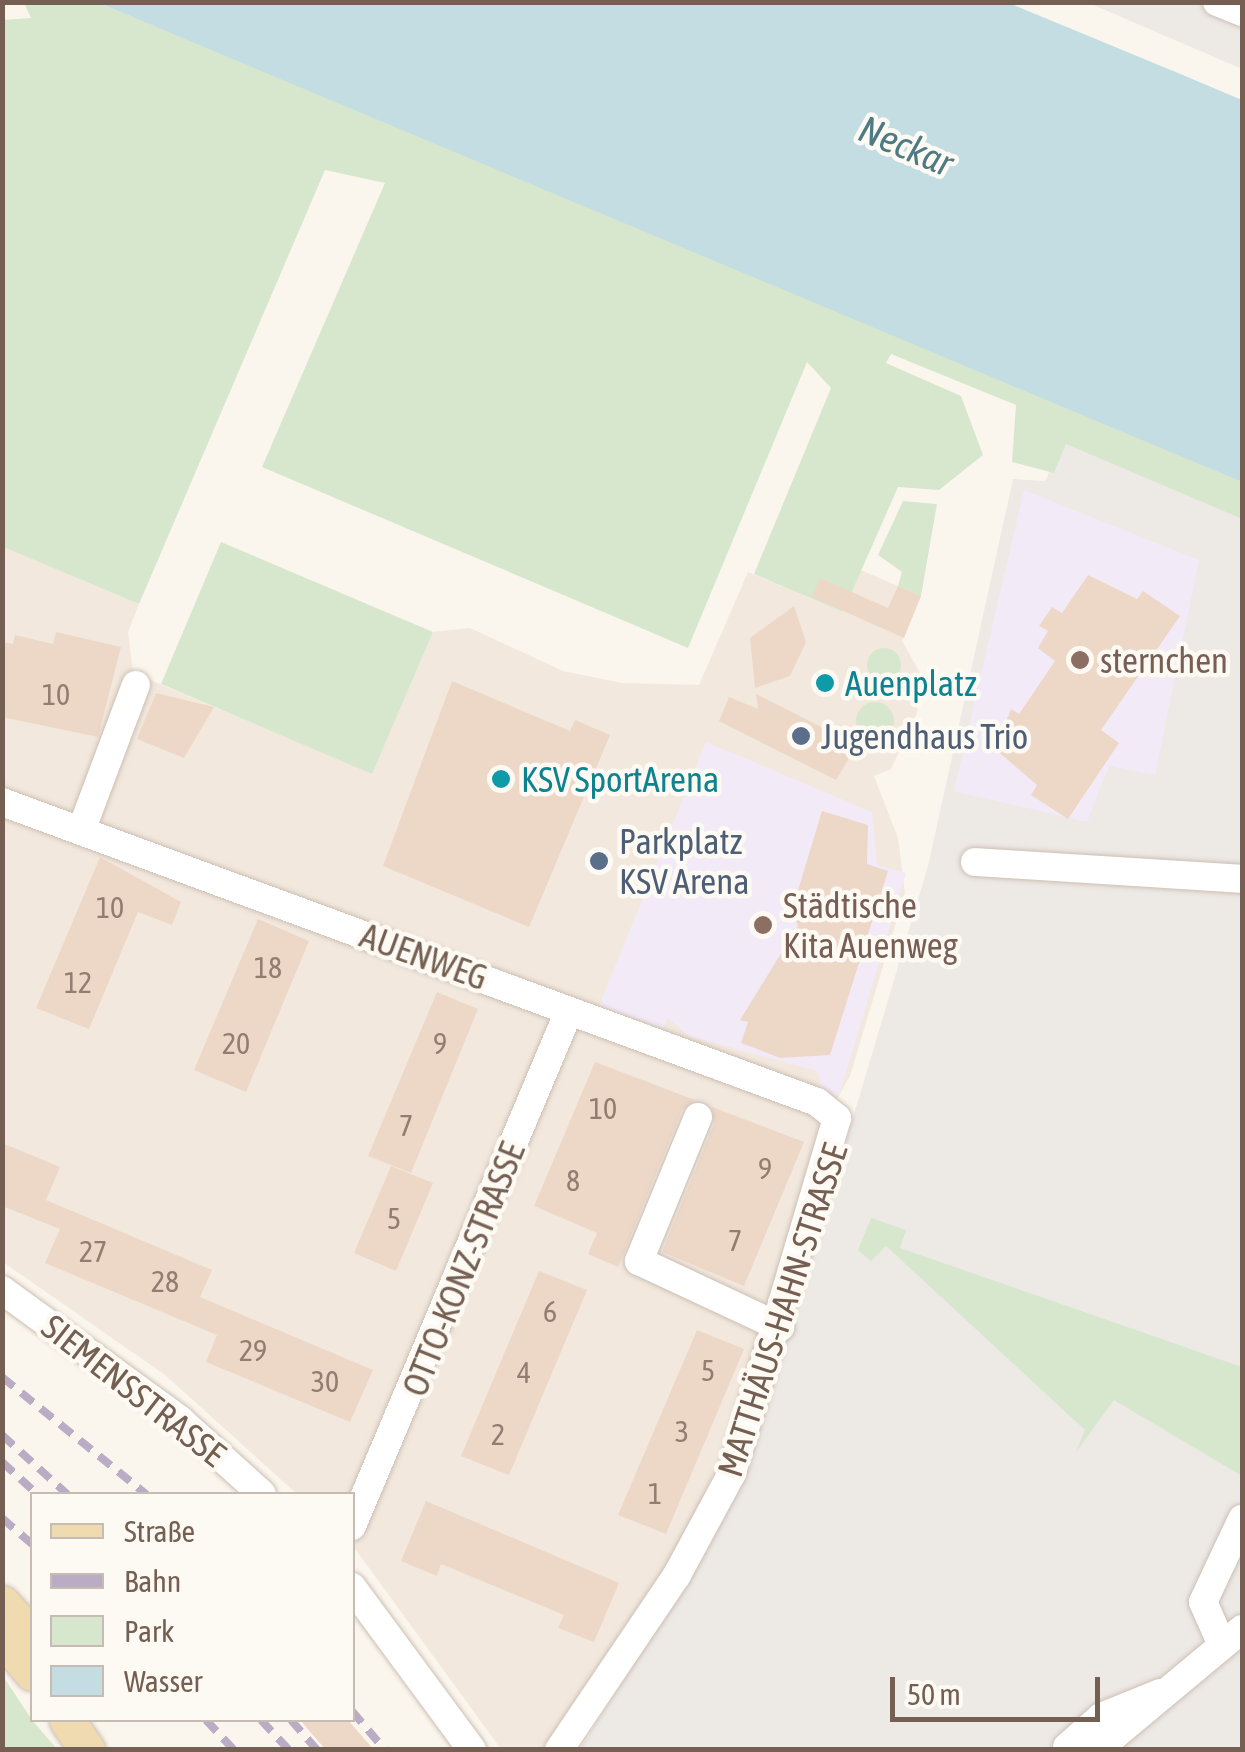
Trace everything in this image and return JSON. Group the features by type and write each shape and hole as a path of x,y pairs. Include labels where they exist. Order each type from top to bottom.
{"main road":[{"path":"2,1603 30,1634"},
{"path":"2,1637 30,1671"},
{"path":"68,1722 87,1750"},
{"path":"97,1722 114,1750"}],"street":[{"path":"1218,2 1242,12"},
{"path":"81,830 136,686"},
{"name":"AUENWEG","path":"2,802 817,1102 838,1121"},
{"path":"975,862 1242,879"},
{"name":"OTTO-KONZ-STRASSE","path":"355,1519 570,1011"},
{"path":"698,1117 639,1262 780,1327"},
{"name":"MATTHÄUS-HAHN-STRASSE","path":"559,1750 721,1498 780,1327 838,1121"},
{"name":"SIEMENSSTRASSE","path":"2,1290 180,1420 260,1492"},
{"path":"1097,1750 1160,1693 1232,1637 1202,1602 1242,1518"},
{"path":"355,1590 472,1750"},
{"path":"1067,1749 1101,1718 1160,1693"}],"shaded area":[{"path":"1242,3 1242,69 1091,4"},
{"path":"1065,443 1242,519 1242,1749 579,1750 704,1554 753,1453 928,866 1013,479 1045,481"},
{"name":"sternchen","path":"1024,490 1199,560 1155,775 1109,766 1087,822 954,791"},
{"path":"3,547 139,604 128,632 133,673 372,773 433,632 470,628 563,671 622,683 699,685 748,572 843,612 861,570 921,596 902,641 922,676 917,713 891,769 874,776 898,838 905,893 850,1076 820,1129 739,1417 683,1541 542,1749 501,1749 355,1549 355,1492 295,1492 165,1375 3,1262"},
{"name":"Städtische Kita Auenweg","path":"706,742 872,812 877,865 906,873 839,1096 822,1092 817,1071 689,1036 668,1018 663,1028 599,1006"}],"green space":[{"path":"24,3 99,3 851,314 1242,482 1242,519 1066,444 1054,473 1012,462 1016,405 891,354 886,363 961,396 983,455 939,490 898,487 843,612 754,574 831,388 807,362 688,648 262,467 385,183 325,170 139,604 3,547 2,20 31,18"},
{"path":"903,501 937,504 921,596 898,586 902,572 878,555"},
{"path":"221,542 433,632 372,774 161,684"},
{"path":"884,648 896,653 901,665 896,677 884,682 872,677 867,665 872,653"},
{"path":"875,702 888,708 894,721 888,734 875,740 862,734 856,721 862,708"},
{"path":"871,1218 906,1230 900,1248 1242,1367 1242,1476 1114,1400 1076,1452 1085,1430 886,1246 871,1261 858,1250"},
{"path":"3,1676 30,1722 57,1749 3,1749"}],"water":[{"name":"Neckar","path":"99,3 1009,3 1178,73 1242,100 1242,482"}],"building":[{"name":"sternchen","path":"1088,575 1137,599 1143,591 1180,616 1101,730 1119,743 1068,819 1031,795 1037,785 995,749 1011,709 1019,714 1055,661 1038,648 1048,631 1039,626 1052,607 1062,613"},
{"path":"820,578 888,608 898,586 921,596 904,638 812,597"},
{"path":"794,606 806,642 790,676 755,688 750,638"},
{"path":"56,632 121,647 98,737 2,717 2,642 13,644 15,635 53,644"},
{"name":"KSV SportArena","path":"452,681 570,731 575,720 610,735 529,927 383,866"},
{"path":"156,693 214,707 184,758 137,739"},
{"name":"Jugendhaus Trio","path":"756,694 857,745 836,780 719,721 729,697 758,709"},
{"name":"Städtische Kita Auenweg","path":"822,811 868,825 867,864 888,871 830,1055 780,1058 741,1043 748,1022 740,1020 798,926 792,910"},
{"path":"100,857 181,902 172,925 138,912 89,1029 36,1008"},
{"path":"258,919 309,941 246,1092 194,1070"},
{"path":"437,992 478,1009 411,1173 368,1156"},
{"path":"595,1062 695,1100 682,1110 618,1267 588,1254 597,1233 534,1206"},
{"path":"712,1107 804,1142 744,1286 662,1252 714,1124"},
{"path":"2,1143 60,1167 46,1200 212,1270 200,1297 373,1370 350,1422 206,1362 217,1335 45,1263 60,1229 2,1206"},
{"path":"391,1166 433,1183 396,1271 354,1253"},
{"path":"539,1271 587,1290 509,1475 461,1456"},
{"path":"697,1330 744,1349 666,1534 618,1515"},
{"path":"426,1501 619,1583 594,1642 558,1628 564,1615 441,1564 437,1576 401,1561"},
{"path":"302,1722 350,1722 374,1750 326,1750"}],"railway":[{"path":"2,1377 144,1492"},
{"path":"2,1435 65,1492"},
{"path":"2,1462 35,1492"},
{"path":"2,1518 30,1542"},
{"path":"355,1715 385,1750"},
{"path":"208,1722 234,1750"},
{"path":"263,1722 289,1750"},
{"path":"293,1722 317,1750"}],"place":[{"name":"sternchen","path":"1080,660"},
{"name":"Auenplatz","path":"825,683"},
{"name":"Jugendhaus Trio","path":"801,736"},
{"name":"KSV SportArena","path":"501,779"},
{"name":"Parkplatz KSV Arena","path":"599,861"},
{"name":"Städtische Kita Auenweg","path":"763,925"}]}
